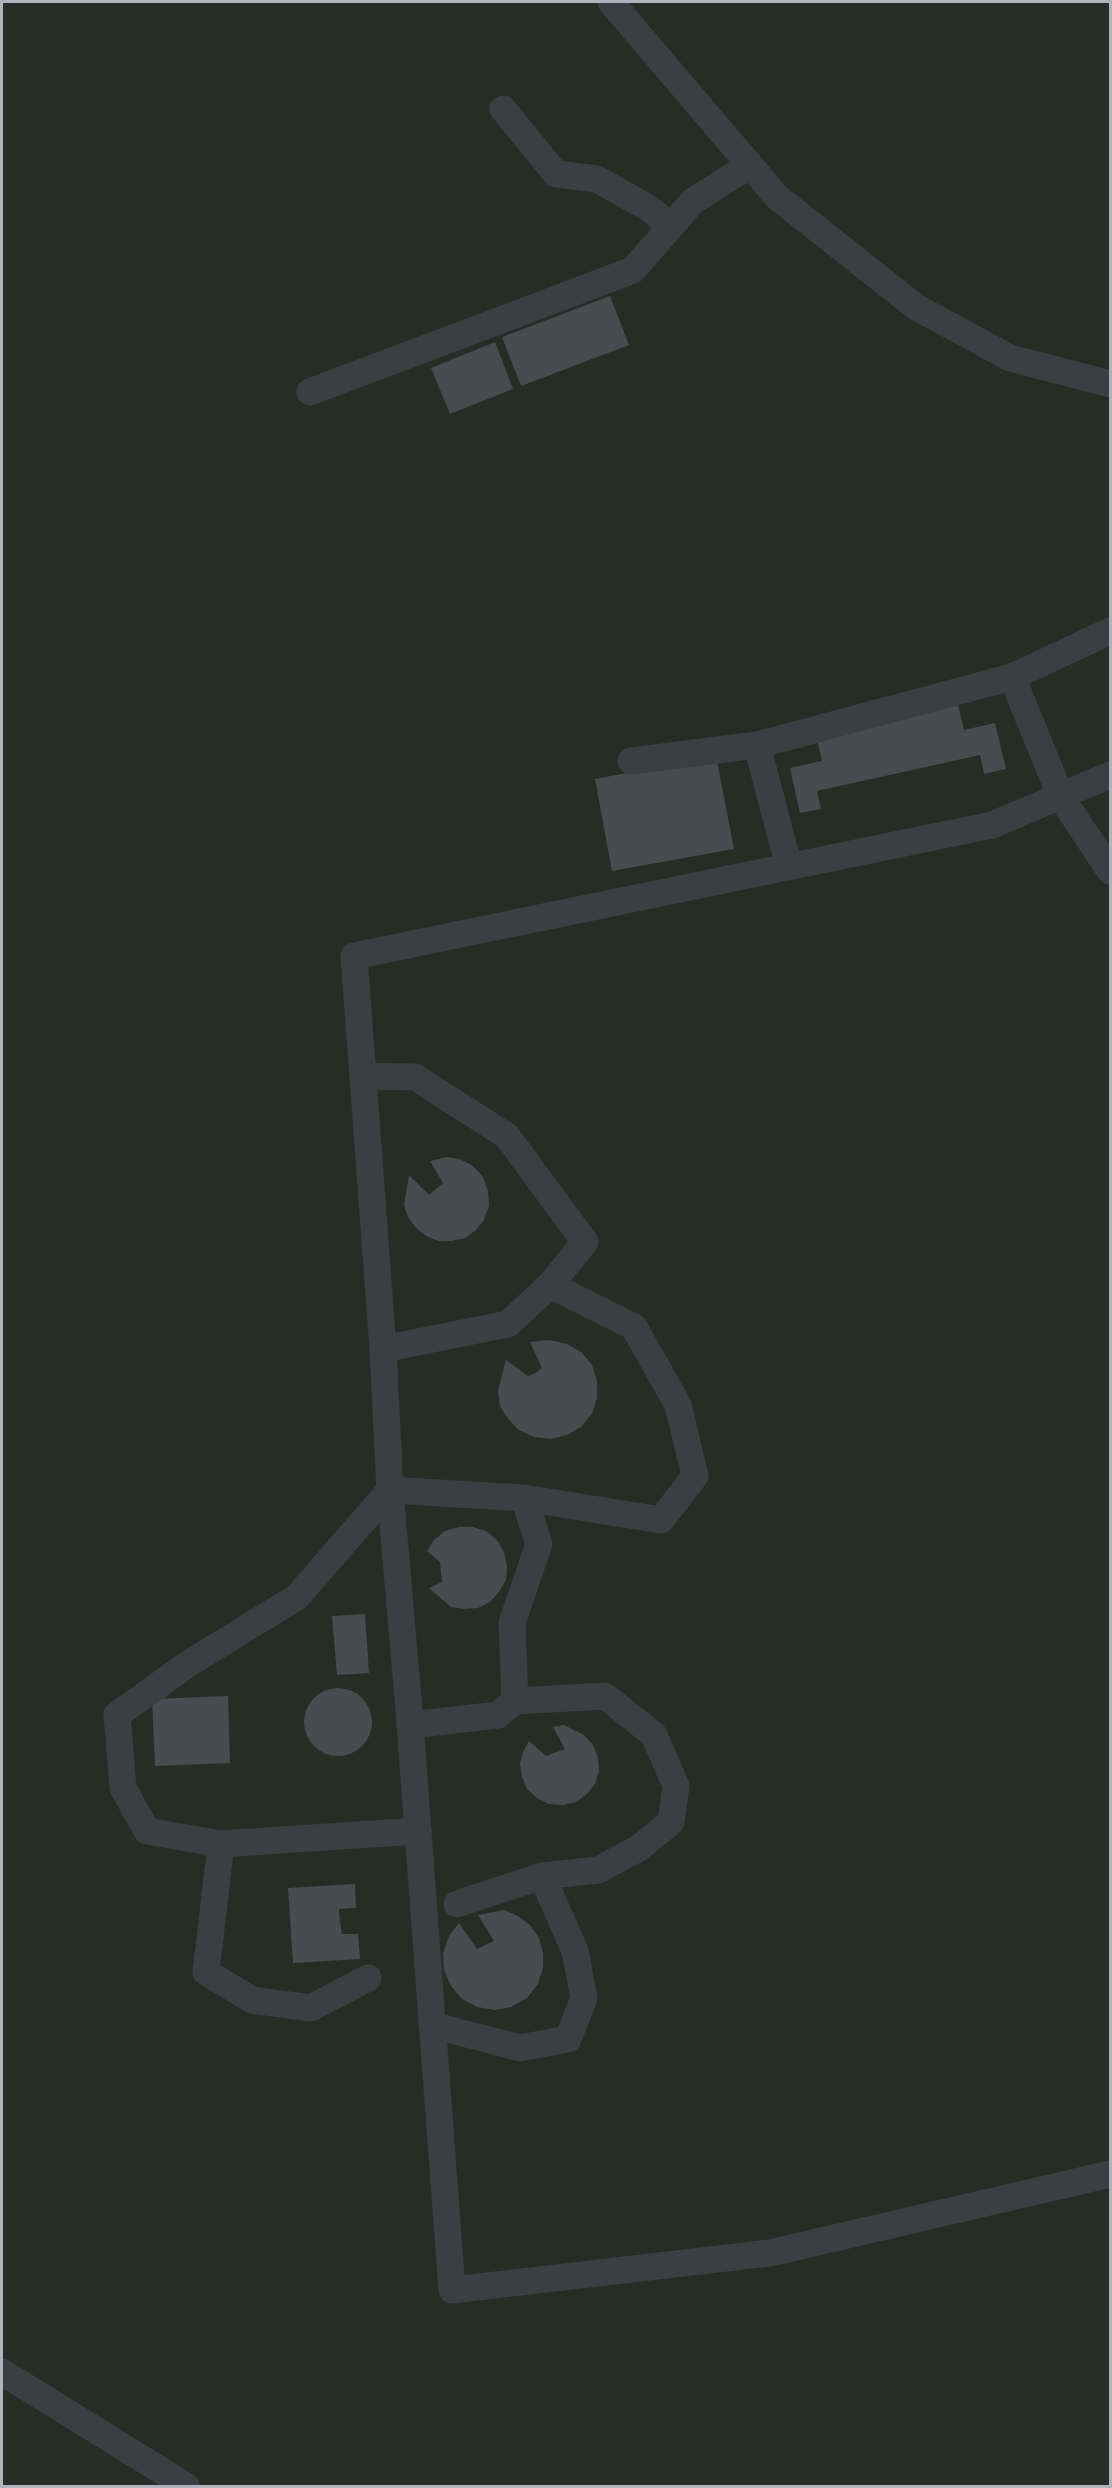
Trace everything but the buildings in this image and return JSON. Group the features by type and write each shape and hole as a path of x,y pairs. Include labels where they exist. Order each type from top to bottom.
{"street":[{"path":"612,2 777,197 916,307 1011,358 1110,384"},
{"path":"503,109 556,174 597,179 650,209 671,226"},
{"path":"310,392 633,270 693,201 750,165"},
{"path":"631,761 757,745 1012,676 1110,631"},
{"path":"1012,676 1061,797 1110,872"},
{"path":"757,745 789,867"},
{"path":"1110,775 992,825 354,956 383,1349 390,1490 452,2290 770,2253 1110,2174"},
{"path":"363,1076 415,1077 507,1136 585,1242 550,1285 508,1324 383,1349"},
{"path":"390,1490 524,1498 661,1520 695,1476 678,1405 634,1327 550,1285"},
{"path":"390,1490 297,1597 188,1664 117,1715 123,1788 147,1830 220,1844 418,1831"},
{"path":"516,1701 512,1623 539,1544 524,1498"},
{"path":"410,1725 498,1715 516,1701 605,1696 654,1735 676,1786 671,1822 639,1848 598,1870 542,1876 457,1904"},
{"path":"220,1844 206,1972 252,2000 311,2008 368,1978"},
{"path":"432,2025 520,2048 568,2039 584,1998 575,1951 542,1876"},
{"path":"2,2372 186,2487"}],"shaded area":[{"path":"2,2 1110,2 1110,2486 2,2486"}]}
